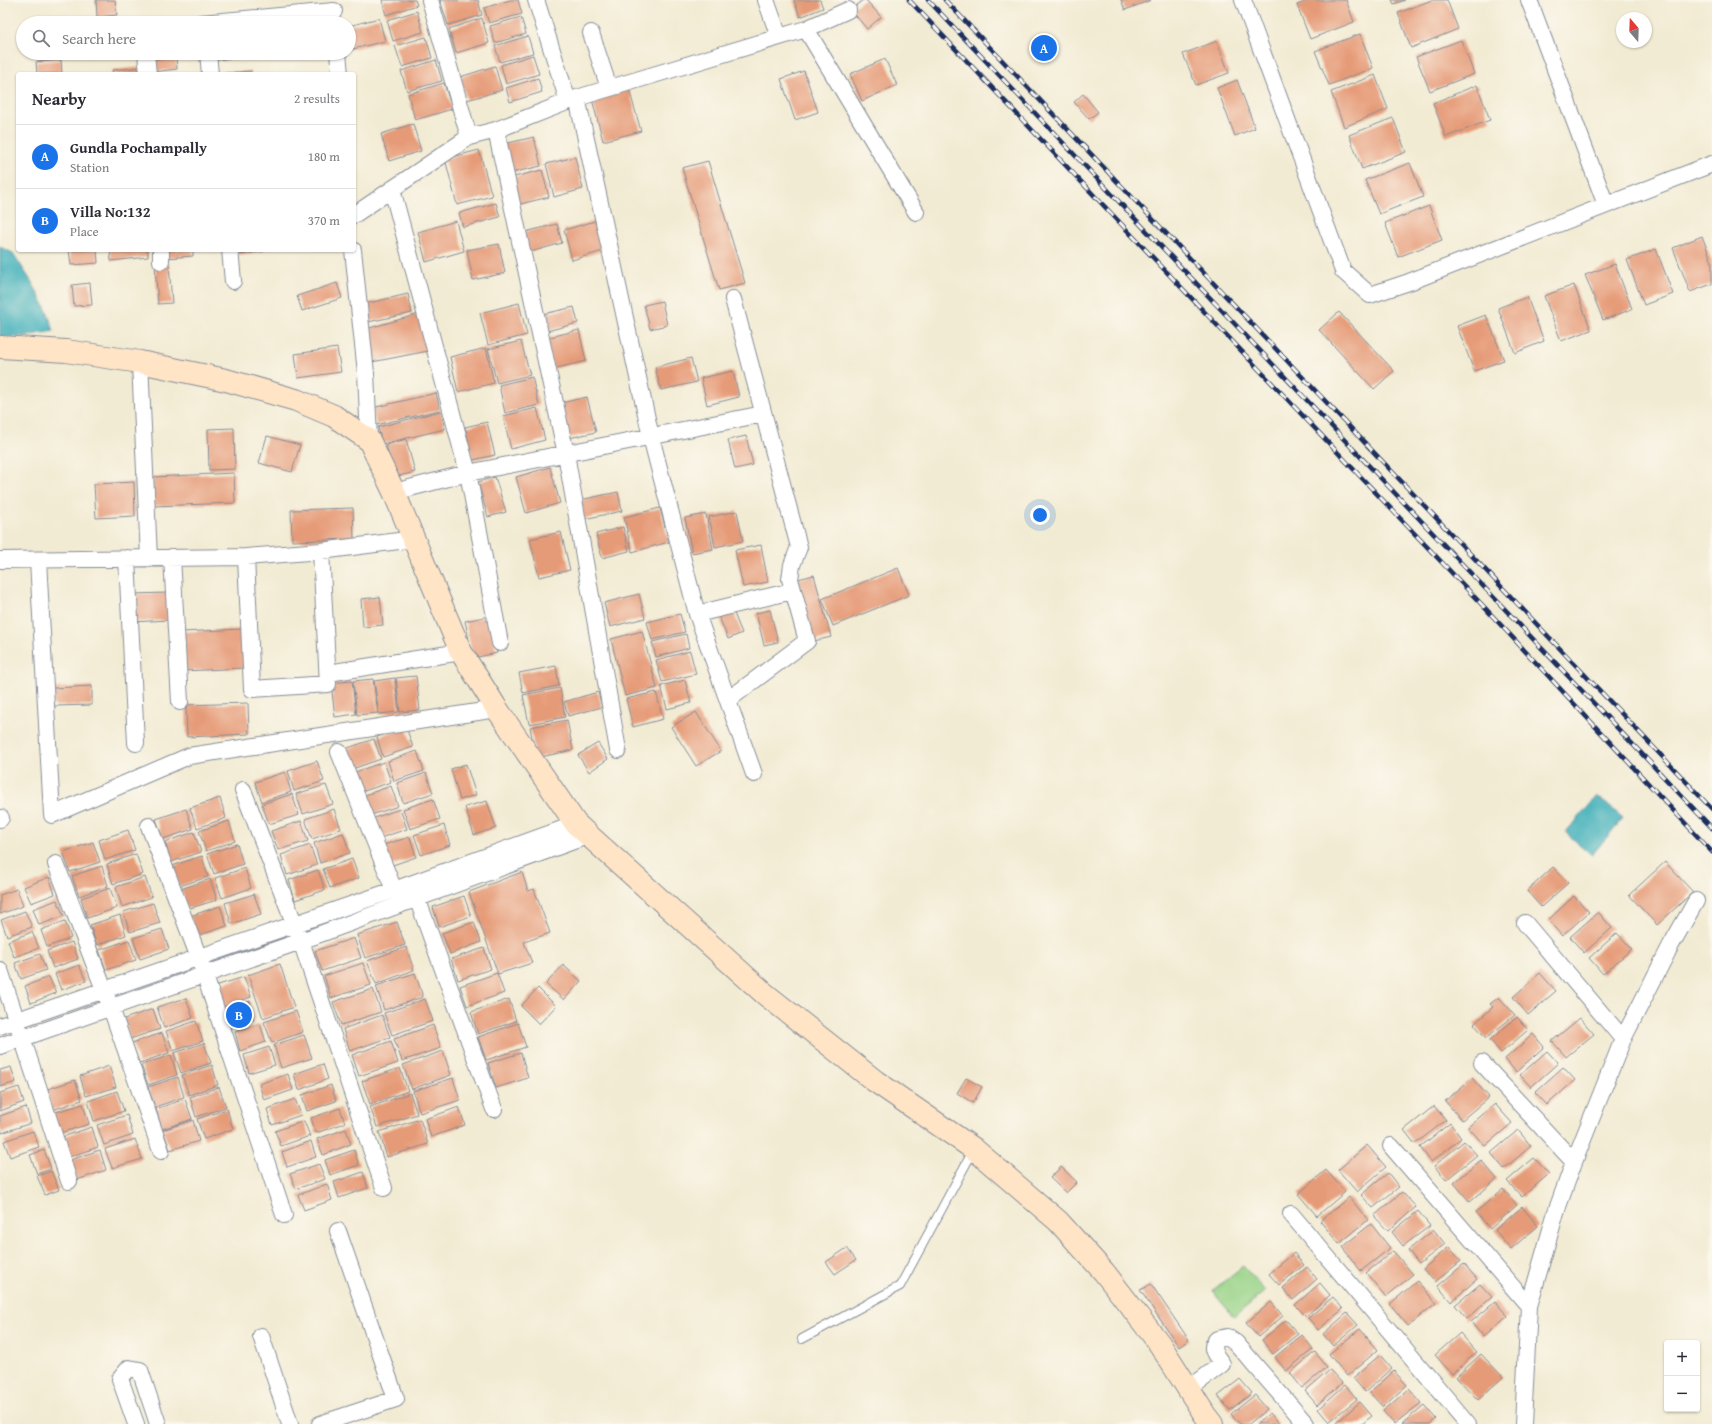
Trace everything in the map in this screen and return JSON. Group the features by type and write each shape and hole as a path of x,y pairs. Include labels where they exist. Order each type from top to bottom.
{"main road":[{"path":"0,347 66,351 140,362 226,380 296,400 334,416 368,440 394,492 462,652 497,708 581,830 616,859 765,994 875,1081 974,1149 1058,1221 1104,1272 1159,1343 1212,1424"}],"street":[{"path":"430,0 469,137"},
{"path":"536,0 572,100 651,437 697,614 754,774"},
{"path":"766,0 779,37"},
{"path":"1243,0 1343,271 1370,296 1712,164"},
{"path":"1529,0 1606,205"},
{"path":"356,214 469,137 496,130 572,100 609,88 806,29 848,10"},
{"path":"280,16 334,11"},
{"path":"806,29 916,212"},
{"path":"591,33 609,88"},
{"path":"147,60 148,72"},
{"path":"209,60 210,72"},
{"path":"339,60 340,72"},
{"path":"496,130 566,454 618,750"},
{"path":"392,189 468,473 500,643"},
{"path":"230,252 233,281"},
{"path":"353,252 366,374 368,440"},
{"path":"728,700 807,641 792,591 790,579 792,565 798,547 732,299"},
{"path":"140,362 149,558"},
{"path":"394,492 468,473 763,414"},
{"path":"0,560 246,557 321,551 414,539"},
{"path":"246,557 252,689 328,684 321,551"},
{"path":"172,557 180,702"},
{"path":"127,558 136,743"},
{"path":"38,560 52,815 188,756 497,708"},
{"path":"697,614 792,591"},
{"path":"328,673 462,652"},
{"path":"338,752 394,890"},
{"path":"243,790 301,941 384,1188"},
{"path":"149,826 199,958 284,1215"},
{"path":"0,1026 104,992 394,890 581,830"},
{"path":"0,1046 204,976 417,898 581,830"},
{"path":"56,864 111,1008 161,1151"},
{"path":"417,898 494,1109"},
{"path":"1523,1424 1528,1306 1556,1212 1574,1162 1623,1039 1671,945 1696,901"},
{"path":"1525,922 1623,1039"},
{"path":"0,970 69,1181"},
{"path":"1482,1062 1574,1162"},
{"path":"1391,1146 1528,1306"},
{"path":"1291,1214 1468,1424"},
{"path":"320,1424 396,1399 338,1231"},
{"path":"261,1336 290,1424"},
{"path":"1189,1389 1222,1364 1212,1350 1212,1345 1217,1339 1227,1337 1236,1343 1306,1424"},
{"path":"136,1424 120,1378 129,1368 140,1370 158,1424"}],"lane":[{"path":"802,1340 900,1286 974,1149"}],"green space":[{"path":"1243,1266 1265,1291 1234,1317 1212,1291"}],"water":[{"path":"0,247 13,253 33,284 46,309 54,331 19,337 0,337"},
{"path":"1597,796 1623,818 1592,855 1566,833"}],"building":[{"path":"96,0 115,0 117,15 97,16"},
{"path":"382,0 415,0 417,5 386,15"},
{"path":"440,0 478,0 482,15 448,25"},
{"path":"510,0 518,0 522,14 489,23 484,8"},
{"path":"794,0 820,0 823,8 800,17"},
{"path":"863,0 866,0 881,17 867,29 851,10"},
{"path":"1121,0 1151,0 1125,10"},
{"path":"1310,0 1346,0 1354,22 1310,39 1297,5"},
{"path":"1392,0 1405,0 1394,4"},
{"path":"1432,0 1447,0 1458,29 1411,48 1398,13"},
{"path":"417,11 423,32 393,41 387,20"},
{"path":"521,17 526,34 495,43 490,26"},
{"path":"379,18 385,41 356,48 356,24"},
{"path":"482,18 489,43 456,53 449,29"},
{"path":"1360,34 1373,68 1329,85 1315,51"},
{"path":"528,36 533,53 500,62 495,46"},
{"path":"426,37 432,58 402,67 395,46"},
{"path":"1461,40 1474,74 1430,91 1416,57"},
{"path":"1217,41 1229,73 1196,85 1183,54"},
{"path":"533,55 539,74 506,84 501,65"},
{"path":"885,59 897,85 862,101 850,74"},
{"path":"61,60 62,72 37,72 36,62"},
{"path":"152,60 176,60 177,69 153,72"},
{"path":"436,60 442,81 407,91 401,71"},
{"path":"495,66 502,90 467,100 460,77"},
{"path":"143,67 144,72 112,72 112,70"},
{"path":"804,71 818,112 795,120 781,79"},
{"path":"1375,75 1388,109 1344,127 1331,92"},
{"path":"538,78 542,92 510,102 506,88"},
{"path":"1237,80 1255,128 1235,136 1217,88"},
{"path":"444,83 452,109 415,120 408,94"},
{"path":"1477,85 1490,120 1446,137 1433,103"},
{"path":"629,89 641,131 603,141 592,99"},
{"path":"1083,94 1098,112 1089,119 1074,102"},
{"path":"1393,118 1406,152 1362,169 1349,135"},
{"path":"413,124 421,151 389,161 381,134"},
{"path":"534,137 541,166 507,174 500,145"},
{"path":"479,150 492,196 457,205 445,159"},
{"path":"575,157 583,189 554,197 546,164"},
{"path":"708,161 745,283 719,290 682,168"},
{"path":"1410,163 1423,197 1379,214 1365,180"},
{"path":"542,170 549,197 516,205 510,178"},
{"path":"496,203 500,217 463,227 459,213"},
{"path":"1429,206 1442,240 1398,257 1385,223"},
{"path":"456,221 464,251 426,262 418,232"},
{"path":"595,221 603,251 572,260 564,230"},
{"path":"557,224 562,243 527,253 521,233"},
{"path":"1702,236 1712,262 1712,284 1690,292 1673,248"},
{"path":"499,244 505,273 473,280 467,250"},
{"path":"1656,249 1673,294 1644,305 1627,260"},
{"path":"69,252 97,252 98,263 71,265"},
{"path":"110,252 148,252 148,257 111,261"},
{"path":"165,252 193,252 193,256 166,258"},
{"path":"238,252 258,252 239,255"},
{"path":"169,264 172,303 158,304 155,265"},
{"path":"1615,264 1632,309 1603,320 1585,275"},
{"path":"90,283 92,305 74,306 72,285"},
{"path":"337,283 342,298 302,311 297,296"},
{"path":"1574,285 1591,330 1561,341 1544,296"},
{"path":"408,294 412,313 363,323 360,305"},
{"path":"1527,297 1544,341 1515,353 1498,308"},
{"path":"662,301 667,325 650,329 644,305"},
{"path":"519,303 527,335 488,345 480,313"},
{"path":"574,307 578,323 543,332 539,315"},
{"path":"1339,312 1394,371 1374,389 1319,330"},
{"path":"419,314 428,351 372,362 366,329"},
{"path":"1486,315 1504,360 1474,371 1457,326"},
{"path":"579,330 586,361 553,369 546,338"},
{"path":"521,341 530,375 497,383 488,349"},
{"path":"337,348 341,372 298,378 295,354"},
{"path":"486,348 494,383 458,392 450,357"},
{"path":"691,358 697,382 661,390 655,367"},
{"path":"733,371 739,397 707,405 701,378"},
{"path":"532,377 539,405 505,413 499,385"},
{"path":"436,393 440,410 376,425 372,408"},
{"path":"587,397 596,432 569,438 561,403"},
{"path":"537,408 545,440 511,449 503,416"},
{"path":"441,411 445,429 382,444 378,427"},
{"path":"487,422 495,455 473,460 465,427"},
{"path":"234,428 235,469 209,470 208,429"},
{"path":"267,436 300,445 292,472 259,463"},
{"path":"746,436 753,465 735,469 728,440"},
{"path":"406,439 415,472 395,477 386,445"},
{"path":"550,467 560,503 526,513 516,477"},
{"path":"234,473 235,503 153,506 152,477"},
{"path":"495,477 506,512 488,517 478,482"},
{"path":"134,482 135,516 96,518 94,484"},
{"path":"618,492 622,511 584,519 580,500"},
{"path":"353,508 354,539 292,541 291,510"},
{"path":"660,508 669,542 632,552 624,517"},
{"path":"737,511 743,541 715,547 709,517"},
{"path":"706,514 713,549 692,553 685,518"},
{"path":"623,527 629,551 602,558 596,534"},
{"path":"561,532 570,570 539,577 530,539"},
{"path":"761,545 768,582 743,587 735,550"},
{"path":"898,568 909,595 833,626 822,599"},
{"path":"814,575 831,637 814,641 798,579"},
{"path":"169,593 170,620 131,622 130,594"},
{"path":"639,594 645,618 610,627 604,603"},
{"path":"380,597 383,625 363,627 361,599"},
{"path":"770,610 778,642 764,645 756,613"},
{"path":"733,611 742,633 728,639 719,617"},
{"path":"680,614 685,632 652,640 647,622"},
{"path":"489,616 497,653 473,658 465,621"},
{"path":"242,629 244,668 183,671 182,632"},
{"path":"642,631 657,688 625,696 611,639"},
{"path":"686,634 689,648 656,657 652,642"},
{"path":"690,651 696,674 662,682 656,660"},
{"path":"556,666 559,686 523,693 519,673"},
{"path":"416,676 420,710 400,712 396,678"},
{"path":"395,678 399,712 379,714 374,681"},
{"path":"373,679 378,713 357,715 353,681"},
{"path":"685,680 691,703 667,709 661,686"},
{"path":"352,681 356,714 335,717 331,683"},
{"path":"92,686 92,705 54,706 53,688"},
{"path":"560,688 565,717 529,724 523,695"},
{"path":"598,692 602,707 568,716 564,702"},
{"path":"656,692 663,719 633,727 626,699"},
{"path":"248,703 249,734 187,737 186,705"},
{"path":"696,712 721,751 696,766 671,727"},
{"path":"567,720 573,750 536,758 530,727"},
{"path":"406,727 413,747 383,757 377,737"},
{"path":"374,739 381,759 352,769 345,749"},
{"path":"598,743 608,759 589,772 578,755"},
{"path":"417,751 424,771 394,781 388,761"},
{"path":"317,761 324,781 294,791 288,771"},
{"path":"384,762 391,782 361,792 355,772"},
{"path":"466,764 476,795 460,800 451,769"},
{"path":"285,772 291,792 262,802 255,782"},
{"path":"426,773 433,793 403,803 397,783"},
{"path":"326,785 333,804 303,814 296,794"},
{"path":"391,786 398,806 368,816 362,796"},
{"path":"292,794 299,815 269,824 262,804"},
{"path":"220,798 226,818 197,828 190,808"},
{"path":"433,799 440,819 410,829 403,809"},
{"path":"487,801 496,828 474,835 465,807"},
{"path":"186,809 193,829 163,839 156,819"},
{"path":"334,809 341,829 312,839 305,819"},
{"path":"400,809 407,829 377,839 371,819"},
{"path":"229,821 235,841 206,851 199,831"},
{"path":"301,821 308,841 278,850 271,831"},
{"path":"444,825 450,845 421,855 414,835"},
{"path":"128,830 135,850 105,860 99,840"},
{"path":"194,832 201,852 171,862 165,842"},
{"path":"343,833 350,853 320,863 314,843"},
{"path":"410,837 416,857 387,867 380,846"},
{"path":"93,842 100,862 70,872 63,852"},
{"path":"237,844 243,864 214,874 207,854"},
{"path":"310,845 317,865 287,875 281,855"},
{"path":"136,854 143,874 113,884 107,864"},
{"path":"202,856 208,877 179,886 172,866"},
{"path":"352,859 359,878 330,888 323,869"},
{"path":"1665,862 1693,892 1657,925 1629,895"},
{"path":"102,866 108,886 79,896 72,876"},
{"path":"1553,867 1568,883 1541,907 1527,891"},
{"path":"245,868 251,888 222,898 215,878"},
{"path":"318,870 325,890 295,900 289,880"},
{"path":"522,872 528,891 534,889 550,933 524,942 532,963 498,974 469,892"},
{"path":"49,877 55,894 31,903 24,887"},
{"path":"145,877 152,897 122,907 116,887"},
{"path":"210,879 217,900 187,909 181,889"},
{"path":"110,888 117,908 87,918 81,898"},
{"path":"17,889 23,906 0,914 0,895"},
{"path":"254,894 261,914 231,924 225,903"},
{"path":"464,896 471,916 439,927 433,907"},
{"path":"1574,896 1589,912 1562,936 1548,920"},
{"path":"57,900 64,916 39,925 33,909"},
{"path":"153,903 160,923 130,932 123,912"},
{"path":"220,906 227,926 197,936 190,916"},
{"path":"25,911 32,927 7,936 1,920"},
{"path":"1598,912 1612,928 1584,953 1570,937"},
{"path":"120,915 126,935 97,945 90,925"},
{"path":"65,921 71,938 47,947 41,930"},
{"path":"397,922 405,945 365,958 357,935"},
{"path":"474,922 481,942 450,954 442,933"},
{"path":"162,929 169,949 140,959 133,938"},
{"path":"32,932 39,948 14,957 8,941"},
{"path":"1617,933 1632,949 1603,974 1589,958"},
{"path":"354,938 361,958 322,971 315,951"},
{"path":"129,940 136,960 106,970 99,950"},
{"path":"72,942 78,959 53,968 47,951"},
{"path":"406,947 414,970 376,984 367,961"},
{"path":"484,948 491,969 458,980 451,959"},
{"path":"40,954 46,970 21,979 15,963"},
{"path":"363,963 371,985 331,998 324,976"},
{"path":"280,964 294,1007 263,1018 248,975"},
{"path":"79,965 86,981 61,990 55,974"},
{"path":"563,965 581,981 564,1000 546,984"},
{"path":"415,973 423,997 384,1010 376,986"},
{"path":"497,973 504,993 467,1006 460,986"},
{"path":"1540,973 1556,991 1528,1015 1513,997"},
{"path":"49,977 56,993 31,1003 25,986"},
{"path":"244,977 251,997 222,1007 215,986"},
{"path":"538,988 556,1006 539,1024 521,1006"},
{"path":"373,989 381,1012 341,1025 333,1002"},
{"path":"1499,997 1515,1015 1486,1038 1474,1024 1493,1007 1490,1004"},
{"path":"186,998 193,1018 164,1028 157,1007"},
{"path":"425,999 433,1021 392,1035 384,1013"},
{"path":"509,999 516,1021 478,1034 471,1012"},
{"path":"250,1001 254,1020 230,1028 224,1010"},
{"path":"153,1009 160,1029 130,1039 124,1019"},
{"path":"296,1011 303,1032 272,1043 264,1022"},
{"path":"382,1015 390,1037 350,1051 343,1029"},
{"path":"1517,1017 1528,1030 1501,1053 1490,1040"},
{"path":"1580,1018 1594,1034 1566,1057 1552,1041"},
{"path":"196,1021 203,1041 173,1051 166,1031"},
{"path":"518,1023 526,1047 486,1060 478,1037"},
{"path":"260,1024 266,1042 240,1051 235,1032"},
{"path":"433,1025 441,1048 402,1061 394,1039"},
{"path":"162,1033 169,1053 139,1063 132,1043"},
{"path":"1533,1034 1544,1047 1516,1072 1505,1059"},
{"path":"304,1035 312,1058 281,1068 274,1045"},
{"path":"391,1041 398,1063 359,1076 352,1055"},
{"path":"204,1043 211,1063 181,1073 174,1053"},
{"path":"269,1047 275,1065 249,1073 244,1055"},
{"path":"443,1051 451,1075 412,1089 403,1065"},
{"path":"1547,1051 1558,1063 1531,1087 1520,1075"},
{"path":"521,1053 528,1078 496,1088 488,1063"},
{"path":"171,1055 177,1075 148,1085 141,1065"},
{"path":"323,1064 328,1079 299,1090 294,1074"},
{"path":"212,1065 218,1085 189,1095 182,1075"},
{"path":"109,1066 116,1087 86,1096 80,1076"},
{"path":"11,1067 16,1082 0,1087 0,1070"},
{"path":"1563,1067 1575,1080 1547,1105 1535,1092"},
{"path":"400,1068 408,1091 370,1104 362,1081"},
{"path":"288,1074 293,1090 264,1100 259,1084"},
{"path":"178,1077 184,1097 155,1107 148,1087"},
{"path":"453,1078 460,1100 420,1113 413,1091"},
{"path":"966,1078 982,1087 973,1103 957,1093"},
{"path":"1472,1078 1489,1097 1462,1120 1445,1101"},
{"path":"75,1080 82,1100 52,1110 45,1090"},
{"path":"331,1085 336,1101 307,1111 302,1095"},
{"path":"19,1087 24,1102 0,1111 0,1093"},
{"path":"219,1087 226,1107 196,1117 190,1097"},
{"path":"117,1091 124,1111 94,1121 88,1101"},
{"path":"410,1093 417,1114 377,1127 370,1107"},
{"path":"185,1099 192,1119 162,1129 156,1109"},
{"path":"295,1099 301,1115 272,1125 267,1109"},
{"path":"83,1104 89,1124 60,1133 53,1113"},
{"path":"1495,1104 1512,1123 1485,1146 1468,1127"},
{"path":"1434,1106 1446,1120 1415,1144 1404,1130"},
{"path":"26,1107 31,1123 2,1133 0,1116"},
{"path":"459,1107 465,1125 431,1137 425,1119"},
{"path":"340,1108 345,1123 316,1133 311,1118"},
{"path":"227,1109 233,1129 204,1139 197,1119"},
{"path":"127,1115 133,1135 104,1145 97,1125"},
{"path":"420,1119 428,1144 387,1157 379,1132"},
{"path":"193,1120 199,1141 170,1150 163,1130"},
{"path":"304,1121 310,1136 281,1146 275,1131"},
{"path":"1450,1123 1461,1138 1431,1162 1420,1147"},
{"path":"92,1127 98,1147 69,1157 62,1137"},
{"path":"346,1129 351,1144 323,1155 317,1139"},
{"path":"1518,1130 1531,1146 1504,1169 1491,1153"},
{"path":"33,1131 39,1147 10,1157 4,1141"},
{"path":"135,1139 142,1159 112,1168 105,1149"},
{"path":"311,1141 316,1157 287,1167 282,1152"},
{"path":"1464,1141 1477,1155 1446,1180 1434,1166"},
{"path":"1367,1145 1386,1167 1357,1192 1338,1170"},
{"path":"44,1150 51,1169 37,1174 30,1155"},
{"path":"100,1150 106,1170 77,1180 70,1160"},
{"path":"354,1150 359,1165 330,1175 325,1160"},
{"path":"1534,1158 1549,1174 1522,1197 1507,1181"},
{"path":"1481,1160 1497,1179 1470,1202 1454,1183"},
{"path":"319,1164 325,1179 296,1189 290,1174"},
{"path":"1061,1167 1077,1182 1066,1193 1050,1178"},
{"path":"1326,1170 1345,1192 1317,1216 1298,1194"},
{"path":"51,1171 59,1190 45,1195 37,1176"},
{"path":"363,1172 368,1188 339,1198 334,1182"},
{"path":"1388,1173 1399,1187 1373,1208 1361,1195"},
{"path":"327,1184 332,1200 304,1210 298,1195"},
{"path":"1503,1189 1517,1205 1490,1229 1476,1212"},
{"path":"1402,1192 1416,1207 1388,1231 1374,1216"},
{"path":"1349,1197 1368,1220 1339,1244 1320,1221"},
{"path":"1522,1207 1538,1226 1511,1249 1495,1230"},
{"path":"1418,1211 1430,1226 1403,1246 1392,1232"},
{"path":"1371,1224 1390,1248 1361,1271 1342,1247"},
{"path":"1434,1230 1445,1244 1419,1264 1408,1250"},
{"path":"1449,1247 1461,1261 1435,1282 1423,1269"},
{"path":"847,1248 856,1260 835,1274 826,1262"},
{"path":"1393,1251 1413,1274 1386,1297 1366,1273"},
{"path":"1294,1253 1304,1265 1279,1285 1269,1274"},
{"path":"1464,1264 1477,1279 1451,1302 1438,1286"},
{"path":"1307,1267 1317,1279 1293,1300 1283,1288"},
{"path":"1417,1281 1436,1303 1408,1326 1390,1304"},
{"path":"1320,1283 1330,1295 1306,1316 1295,1305"},
{"path":"1151,1284 1189,1340 1179,1347 1140,1290"},
{"path":"1480,1284 1492,1297 1467,1319 1455,1305"},
{"path":"1333,1297 1343,1309 1318,1330 1308,1318"},
{"path":"1271,1302 1283,1316 1258,1337 1246,1323"},
{"path":"1495,1302 1508,1316 1483,1337 1471,1322"},
{"path":"1347,1313 1358,1325 1333,1346 1323,1334"},
{"path":"1286,1320 1298,1334 1273,1354 1262,1340"},
{"path":"1360,1329 1378,1350 1347,1376 1329,1354"},
{"path":"1460,1333 1477,1352 1452,1374 1435,1355"},
{"path":"1302,1335 1313,1349 1286,1371 1275,1357"},
{"path":"1315,1352 1327,1367 1302,1388 1290,1373"},
{"path":"1481,1354 1503,1377 1478,1400 1456,1377"},
{"path":"1380,1355 1392,1369 1365,1392 1353,1378"},
{"path":"1330,1370 1342,1383 1317,1405 1305,1391"},
{"path":"1394,1371 1407,1385 1383,1407 1370,1393"},
{"path":"1240,1379 1252,1393 1230,1410 1218,1396"},
{"path":"1345,1385 1357,1399 1329,1422 1318,1409"},
{"path":"1409,1389 1421,1403 1394,1424 1383,1411"},
{"path":"1255,1395 1267,1409 1249,1424 1240,1424 1231,1414"},
{"path":"1360,1402 1372,1416 1362,1424 1335,1424"},
{"path":"1424,1405 1436,1419 1430,1424 1402,1424"},
{"path":"1270,1413 1279,1424 1256,1424"}],"railway":[{"path":"909,0 1486,609 1712,852"},
{"path":"928,0 1712,828"},
{"path":"945,0 1712,809"}],"place":[{"name":"Gundla Pochampally","path":"1044,48"},
{"name":"Villa No:132","path":"239,1015"}]}
